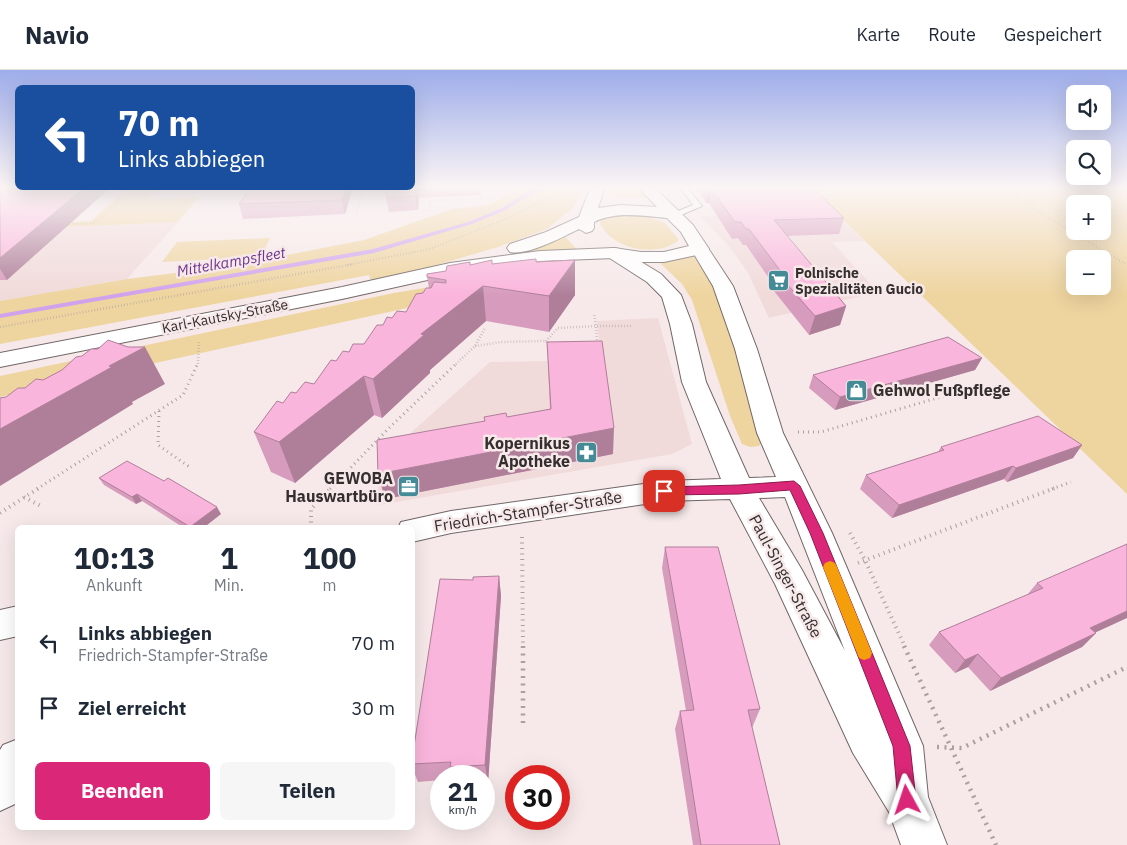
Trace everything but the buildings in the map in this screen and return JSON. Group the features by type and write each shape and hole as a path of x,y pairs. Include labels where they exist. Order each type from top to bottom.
{"street":[{"name":"Karl-Kautsky-Straße","path":"450,270 552,236 578,222"},
{"path":"586,222 602,246"},
{"name":"Paul-Singer-Straße","path":"678,222 693,239 723,286 738,326 784,428 794,486 832,572 902,746 907,800"},
{"name":"Karl-Kautsky-Straße","path":"0,360 450,270 602,246 641,257 664,257 693,239"},
{"name":"Paul-Singer-Straße","path":"602,246 654,278 671,295 681,324 694,382 739,490 790,580 868,739 907,800 924,845"},
{"name":"Friedrich-Stampfer-Straße","path":"415,529 522,511 664,491 739,490 794,486"},
{"path":"0,625 15,621"},
{"path":"0,789 15,765"}],"path":[{"path":"58,225 96,222"},
{"path":"0,327 430,249 498,222"},
{"path":"1056,222 1127,265"},
{"path":"594,313 598,349"},
{"path":"0,513 182,395 198,364 200,321"},
{"path":"475,346 501,342 546,341 558,328 631,326"},
{"path":"311,525 311,509 389,428 475,346 485,328"},
{"path":"546,341 552,350"},
{"path":"784,428 800,432 821,432 968,389"},
{"path":"159,411 158,445 191,468"},
{"path":"784,428 800,432"},
{"path":"800,432 804,441"},
{"path":"832,572 1071,482"},
{"path":"24,497 41,506"},
{"path":"522,511 523,724"},
{"path":"846,525 865,560 996,845"},
{"path":"902,746 962,748 1127,667"}],"shaded area":[{"path":"64,222 174,222 0,230 0,225"},
{"path":"178,222 127,279 0,301 0,230"},
{"path":"415,222 555,222 547,229 498,247 433,266 371,281 369,275 0,344 0,301 127,279 231,266 364,240"},
{"path":"601,222 663,222 679,240 670,246 659,249 636,248 615,240 600,224"},
{"path":"706,222 845,222 864,241 832,242 878,292 769,318 747,271 728,245"},
{"path":"845,222 1066,222 1066,240 1111,240 1111,222 1127,222 1127,494"},
{"path":"563,234 578,251 498,259"},
{"path":"270,238 261,257 162,262 177,242"},
{"path":"693,255 710,276 730,328 748,401 763,441 759,446 750,447 742,444 730,416 692,300 682,284 657,260"},
{"path":"563,274 0,397 0,376 394,293 485,278"},
{"path":"658,318 692,444 672,454 379,505 377,463 490,362 601,360 597,321"}],"waterway":[{"name":"Mittelkampsfleet","path":"0,316 374,251 472,222"}],"slow traffic":[{"path":"830,567 864,653"}],"place":[{"name":"Polnische Spezialitäten Gucio","path":"779,281"},
{"name":"Gehwol Fußpflege","path":"857,390"},
{"name":"Kopernikus Apotheke","path":"586,452"},
{"name":"GEWOBA Hauswartbüro","path":"409,487"}],"route":[{"path":"664,491 739,490 794,486 816,533 902,746 907,800"}]}
